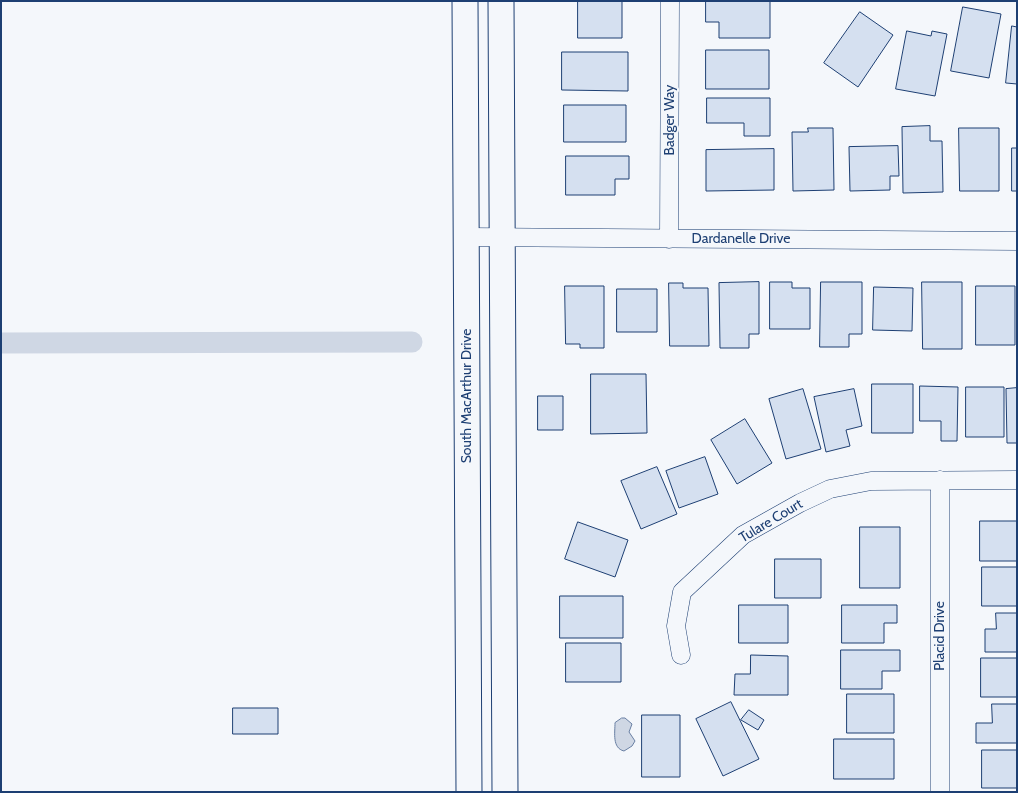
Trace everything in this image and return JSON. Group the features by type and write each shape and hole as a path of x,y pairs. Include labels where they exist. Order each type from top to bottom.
{"main road":[{"name":"South MacArthur Drive","path":"465,1 469,792"},
{"path":"501,1 505,792"}],"street":[{"name":"Badger Way","path":"669,239 670,1"},
{"name":"Dardanelle Drive","path":"466,237 1017,241"},
{"name":"Placid Drive","path":"940,480 940,792"},
{"name":"Tulare Court","path":"681,655 676,626 682,592 743,536 800,502 830,489 871,481 1017,480"}],"shaded area":[{"path":"625,718 632,724 629,732 635,741 632,746 624,751 618,747 615,735 615,723"}],"building":[{"path":"578,1 622,1 622,38 578,38"},
{"path":"706,1 770,1 770,38 719,38 719,22 706,22"},
{"path":"963,7 1001,14 989,78 951,71"},
{"path":"860,12 893,35 858,87 824,63"},
{"path":"1012,26 1017,27 1017,84 1006,83"},
{"path":"907,31 931,36 932,31 947,34 935,96 896,89"},
{"path":"706,50 769,50 769,89 706,89"},
{"path":"562,52 628,52 628,91 562,90"},
{"path":"707,98 770,98 770,136 744,136 744,123 707,123"},
{"path":"564,105 626,105 626,142 564,142"},
{"path":"930,126 930,141 942,141 943,192 903,193 902,127"},
{"path":"808,128 833,128 834,190 793,191 792,132 808,132"},
{"path":"959,128 999,128 999,191 960,191"},
{"path":"898,146 899,176 890,176 890,190 850,191 849,147"},
{"path":"1012,148 1017,148 1017,191 1012,191"},
{"path":"774,149 774,190 706,191 706,150"},
{"path":"566,156 629,156 629,179 615,179 615,195 566,195"},
{"path":"759,282 759,334 749,334 749,348 720,348 719,283"},
{"path":"770,282 792,282 792,288 810,288 810,329 770,329"},
{"path":"821,282 862,282 862,334 849,334 849,347 820,347"},
{"path":"922,282 962,282 962,349 923,349"},
{"path":"669,283 683,283 683,288 708,288 709,346 670,346"},
{"path":"565,286 604,286 604,348 580,348 580,344 566,344"},
{"path":"976,286 1015,286 1015,345 976,345"},
{"path":"874,287 913,288 912,331 873,330"},
{"path":"617,289 657,289 657,332 617,332"},
{"path":"591,374 646,374 647,433 591,434"},
{"path":"872,384 913,384 913,433 872,433"},
{"path":"920,386 958,387 957,441 941,441 941,421 920,421"},
{"path":"966,387 1004,387 1004,437 966,437"},
{"path":"1017,388 1017,443 1007,443 1006,389"},
{"path":"803,389 821,449 786,459 769,399"},
{"path":"854,389 862,426 846,430 850,446 826,452 814,397"},
{"path":"538,396 563,396 563,430 538,430"},
{"path":"745,419 772,463 737,484 711,440"},
{"path":"705,457 718,494 679,508 666,471"},
{"path":"657,467 677,514 641,529 621,481"},
{"path":"980,521 1017,521 1017,561 980,561"},
{"path":"578,522 628,540 615,577 565,559"},
{"path":"860,527 900,527 900,588 860,588"},
{"path":"775,559 821,559 821,598 775,598"},
{"path":"982,567 1017,567 1017,606 982,606"},
{"path":"560,596 623,596 623,638 560,638"},
{"path":"739,605 788,605 788,643 739,643"},
{"path":"842,605 897,605 897,623 884,623 884,643 842,643"},
{"path":"996,613 1017,613 1017,652 985,652 985,629 996,629"},
{"path":"566,643 621,643 621,682 566,682"},
{"path":"841,650 900,650 900,671 882,671 882,689 841,689"},
{"path":"751,655 788,656 788,695 734,695 735,674 750,674"},
{"path":"981,658 1017,658 1017,697 981,697"},
{"path":"847,694 894,694 894,733 847,733"},
{"path":"731,702 759,759 723,776 696,719"},
{"path":"992,704 1017,704 1017,743 976,743 976,723 992,723"},
{"path":"233,708 278,708 278,734 233,734"},
{"path":"749,710 764,720 758,730 741,720"},
{"path":"642,715 680,715 680,777 642,777"},
{"path":"834,739 894,739 894,779 834,779"},
{"path":"982,750 1017,750 1017,788 982,788"}],"waterway":[{"path":"1,343 412,342"}]}
